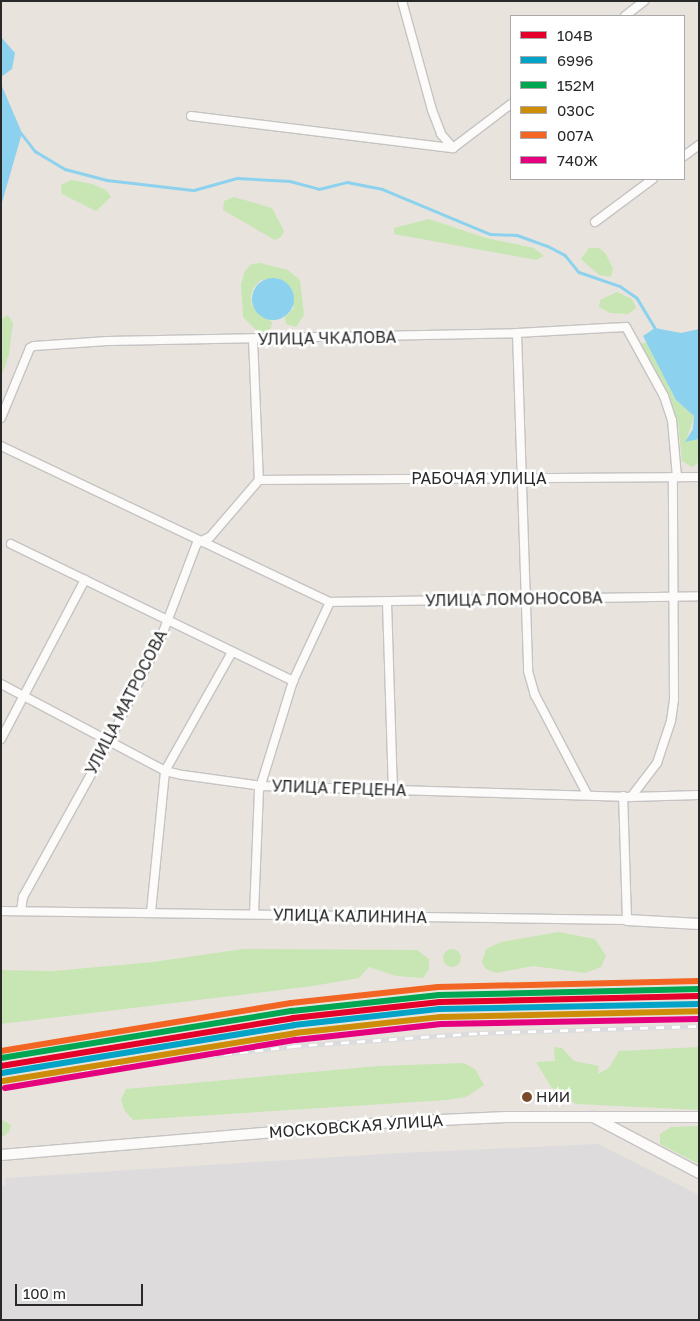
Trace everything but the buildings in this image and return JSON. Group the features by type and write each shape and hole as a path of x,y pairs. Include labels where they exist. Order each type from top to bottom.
{"street":[{"path":"402,1 432,110 441,134 453,148"},
{"path":"626,15 644,1"},
{"path":"191,116 453,148 510,105"},
{"path":"685,155 699,145"},
{"path":"595,222 652,180"},
{"name":"УЛИЦА ЧКАЛОВА","path":"1,418 30,348 108,341 517,333 626,327 664,396 672,420 675,477"},
{"path":"517,333 519,478 530,682 587,794"},
{"path":"253,339 259,480"},
{"path":"1,446 204,540 330,602 293,681 257,799 254,914"},
{"path":"627,920 627,796 642,786 657,762 671,721 674,699 675,477"},
{"name":"РАБОЧАЯ УЛИЦА","path":"259,480 699,477"},
{"name":"УЛИЦА МАТРОСОВА","path":"21,911 23,897 108,742 162,635 166,619 197,543 210,537 259,480"},
{"path":"11,544 293,681"},
{"path":"1,740 85,580"},
{"name":"УЛИЦА ЛОМОНОСОВА","path":"330,602 699,596"},
{"path":"387,602 393,790"},
{"path":"150,912 165,771 232,652"},
{"name":"УЛИЦА ГЕРЦЕНА","path":"1,684 165,771 262,786 627,796 699,795"},
{"name":"УЛИЦА КАЛИНИНА","path":"1,912 150,912 627,920 699,924"},
{"name":"МОСКОВСКАЯ УЛИЦА","path":"1,1155 397,1122 506,1117 593,1117 699,1173"},
{"path":"593,1117 699,1118"}],"shaded area":[{"path":"598,1144 699,1195 699,1320 1,1320 1,1186 5,1185 5,1178 399,1153"}],"green space":[{"path":"71,180 92,184 106,190 111,197 96,211 62,194 61,185"},
{"path":"234,197 272,208 284,231 281,237 275,240 223,210 224,201"},
{"path":"429,219 486,238 534,248 544,256 536,260 394,234 394,228"},
{"path":"589,248 599,248 606,254 613,269 611,277 599,275 581,259"},
{"path":"260,263 288,270 300,280 304,315 296,327 286,324 285,317 294,308 270,279 261,280 253,288 251,296 252,305 258,313 272,322 271,328 268,332 256,330 243,317 241,284 245,271 251,264"},
{"path":"617,292 632,299 636,308 628,314 610,313 599,307 600,300"},
{"path":"8,315 13,323 9,354 1,378 1,319"},
{"path":"642,343 647,343 676,400 694,416 686,442 699,439 699,462 692,467 682,461 678,423 673,407 640,347"},
{"path":"559,932 595,939 606,956 601,967 585,973 533,966 496,973 486,969 482,962 486,949 501,942"},
{"path":"243,949 417,950 429,959 429,969 423,978 396,976 369,967 359,978 313,986 1,1024 1,970 53,971 153,962"},
{"path":"448,949 456,949 461,954 459,965 448,967 443,962 443,954"},
{"path":"554,1047 562,1048 574,1061 599,1066 598,1074 609,1068 619,1051 699,1047 699,1110 576,1104 551,1087 536,1062 555,1061"},
{"path":"464,1063 475,1069 484,1085 466,1097 447,1100 133,1120 124,1110 121,1099 126,1089 379,1066"},
{"path":"1,1119 11,1125 9,1132 2,1137"},
{"path":"699,1126 699,1164 660,1144 660,1134 671,1127"}],"water":[{"path":"1,37 15,53 12,69 1,77"},
{"path":"1,84 22,133 1,206"},
{"path":"277,278 285,281 291,287 294,299 291,311 285,317 269,320 261,317 255,311 252,295 255,287 261,281"},
{"path":"655,328 681,333 699,329 699,439 685,442 693,429 694,416 676,400 643,336"}],"waterway":[{"path":"21,133 35,151 65,169 107,180 194,190 237,178 290,181 319,189 347,182 382,189 490,234 517,235 548,246 565,255 579,272 620,286 637,298 655,328"}],"railway":[{"path":"1,1079 293,1046 480,1033 699,1026"}],"transit line":[{"name":"007А","path":"1,1051 291,1003 438,987 699,981"},
{"name":"152М","path":"1,1058 292,1011 439,995 699,989"},
{"name":"104В","path":"1,1066 293,1018 440,1002 699,996"},
{"name":"6996","path":"2,1073 294,1025 440,1009 699,1004"},
{"name":"030C","path":"3,1081 295,1033 441,1017 699,1011"},
{"name":"740Ж","path":"5,1088 296,1040 441,1024 699,1019"}],"place":[{"name":"НИИ","path":"527,1097"}]}
